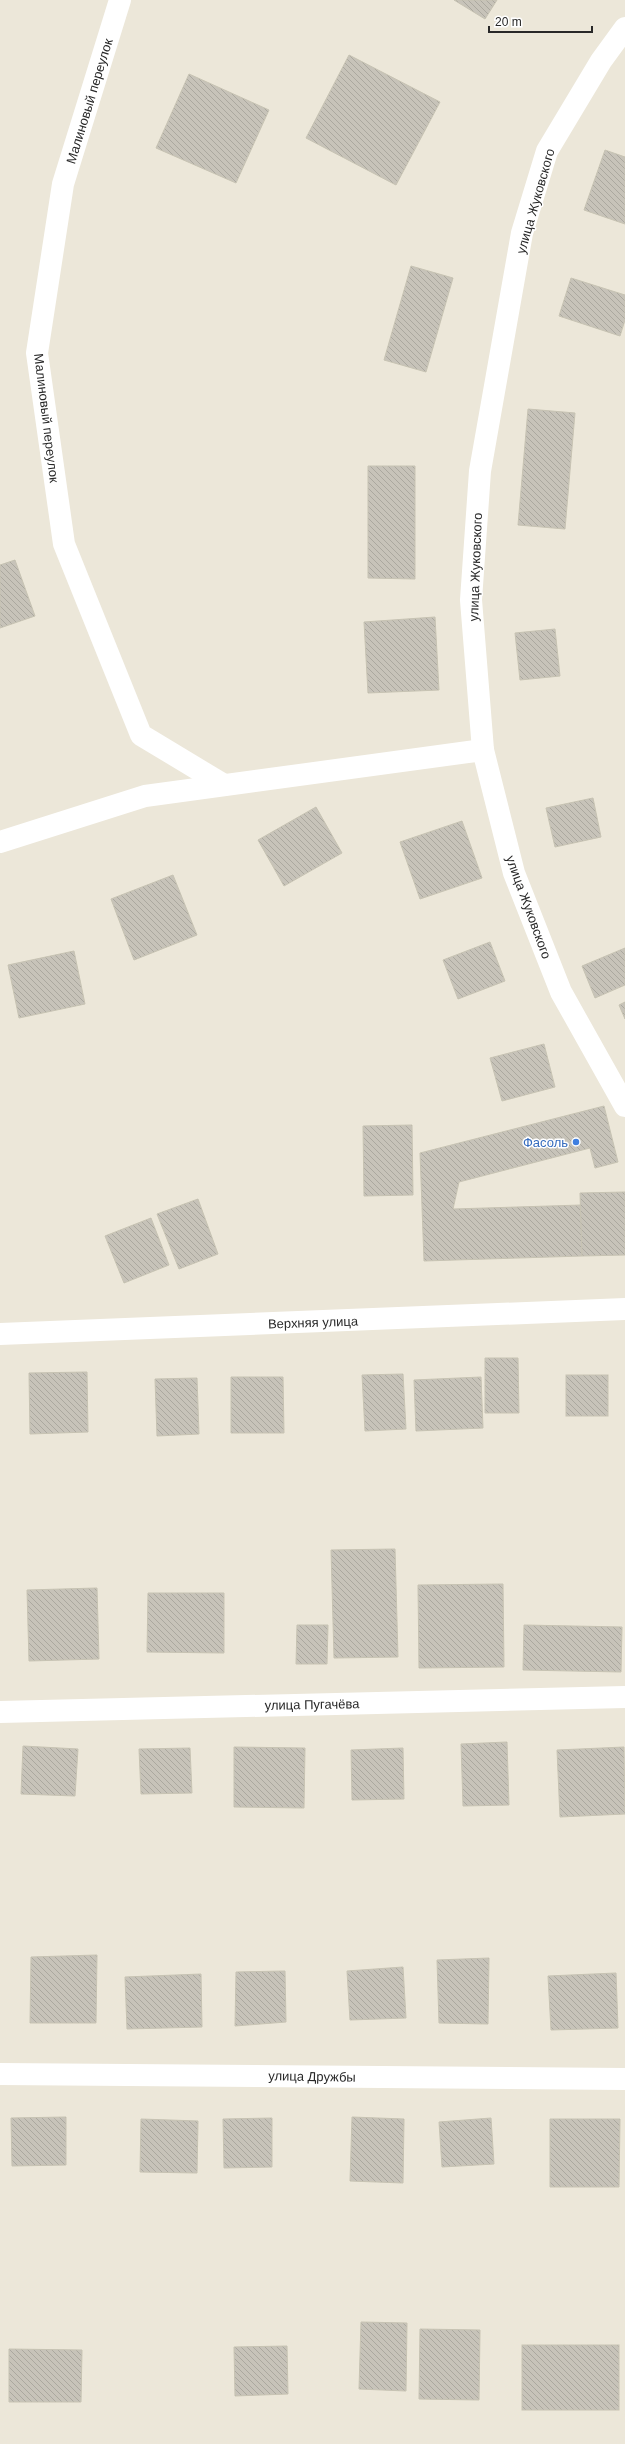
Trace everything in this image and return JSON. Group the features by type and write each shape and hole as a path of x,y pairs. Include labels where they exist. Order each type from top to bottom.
{"street":[{"name":"Малиновый переулок","path":"120,0 63,184 37,353 64,544 141,735 224,785"},
{"name":"улица Жуковского","path":"625,28 601,60 547,151 522,233 480,471 471,600 483,750 514,873 561,992 625,1106"},
{"path":"0,842 145,796 483,750"},
{"name":"Верхняя улица","path":"0,1334 625,1309"},
{"name":"улица Пугачёва","path":"0,1712 625,1697"},
{"name":"улица Дружбы","path":"0,2074 625,2079"}],"building":[{"path":"454,0 497,0 485,19"},
{"path":"349,55 440,102 396,185 306,138"},
{"path":"189,74 269,110 236,183 156,148"},
{"path":"605,150 625,157 625,224 584,210"},
{"path":"411,266 453,278 426,372 384,360"},
{"path":"571,278 625,295 625,320 620,336 559,316"},
{"path":"528,409 575,413 565,529 518,525"},
{"path":"368,466 415,466 415,579 368,578"},
{"path":"15,560 35,616 0,628 0,565"},
{"path":"435,617 439,690 368,693 364,622"},
{"path":"555,629 560,676 520,680 515,633"},
{"path":"593,798 601,837 555,847 546,808"},
{"path":"316,807 342,853 284,886 258,840"},
{"path":"462,821 482,878 420,899 400,842"},
{"path":"173,875 197,935 134,960 111,899"},
{"path":"490,942 505,981 458,999 443,960"},
{"path":"625,948 625,985 595,998 582,966"},
{"path":"74,951 85,1004 19,1018 8,965"},
{"path":"625,1002 625,1019 619,1005"},
{"path":"544,1044 555,1087 502,1101 490,1058"},
{"path":"604,1106 618,1162 595,1168 590,1148 459,1182 453,1209 581,1205 582,1256 424,1261 420,1153"},
{"path":"412,1125 413,1195 364,1196 363,1126"},
{"path":"625,1192 625,1255 582,1256 580,1193"},
{"path":"198,1199 218,1254 179,1269 157,1214"},
{"path":"151,1218 169,1265 124,1283 105,1236"},
{"path":"485,1358 518,1358 519,1413 485,1413"},
{"path":"87,1372 88,1432 30,1434 29,1373"},
{"path":"403,1374 406,1429 365,1431 362,1375"},
{"path":"566,1375 608,1375 608,1416 566,1416"},
{"path":"231,1377 283,1377 284,1433 231,1433"},
{"path":"481,1377 483,1428 416,1431 414,1380"},
{"path":"197,1378 199,1434 157,1436 155,1379"},
{"path":"395,1549 398,1657 334,1658 331,1550"},
{"path":"503,1584 504,1667 419,1668 418,1585"},
{"path":"97,1588 99,1659 29,1661 27,1590"},
{"path":"148,1593 224,1593 224,1653 147,1652"},
{"path":"297,1625 328,1625 327,1664 296,1664"},
{"path":"524,1625 622,1627 621,1672 523,1670"},
{"path":"507,1742 509,1805 463,1806 461,1744"},
{"path":"23,1746 78,1749 75,1796 21,1794"},
{"path":"234,1747 305,1748 304,1808 234,1807"},
{"path":"624,1747 625,1814 560,1817 557,1750"},
{"path":"190,1748 192,1793 141,1794 139,1749"},
{"path":"403,1748 404,1799 352,1800 351,1750"},
{"path":"97,1955 96,2023 30,2023 31,1957"},
{"path":"489,1958 488,2024 439,2023 437,1960"},
{"path":"403,1967 406,2018 350,2020 347,1971"},
{"path":"285,1971 286,2022 235,2026 236,1972"},
{"path":"616,1973 618,2028 551,2030 548,1976"},
{"path":"201,1974 202,2027 127,2029 125,1977"},
{"path":"66,2117 66,2165 12,2166 11,2118"},
{"path":"352,2117 404,2119 403,2183 350,2181"},
{"path":"272,2118 272,2167 224,2168 223,2119"},
{"path":"491,2118 494,2164 442,2167 439,2122"},
{"path":"141,2119 198,2121 197,2173 140,2172"},
{"path":"550,2119 620,2119 619,2187 550,2187"},
{"path":"361,2322 407,2323 406,2391 359,2389"},
{"path":"420,2329 480,2330 479,2400 419,2399"},
{"path":"522,2345 619,2345 619,2410 522,2410"},
{"path":"287,2346 288,2394 235,2396 234,2347"},
{"path":"9,2349 82,2350 81,2402 9,2402"}],"place":[{"name":"Фасоль","path":"576,1142"}]}
